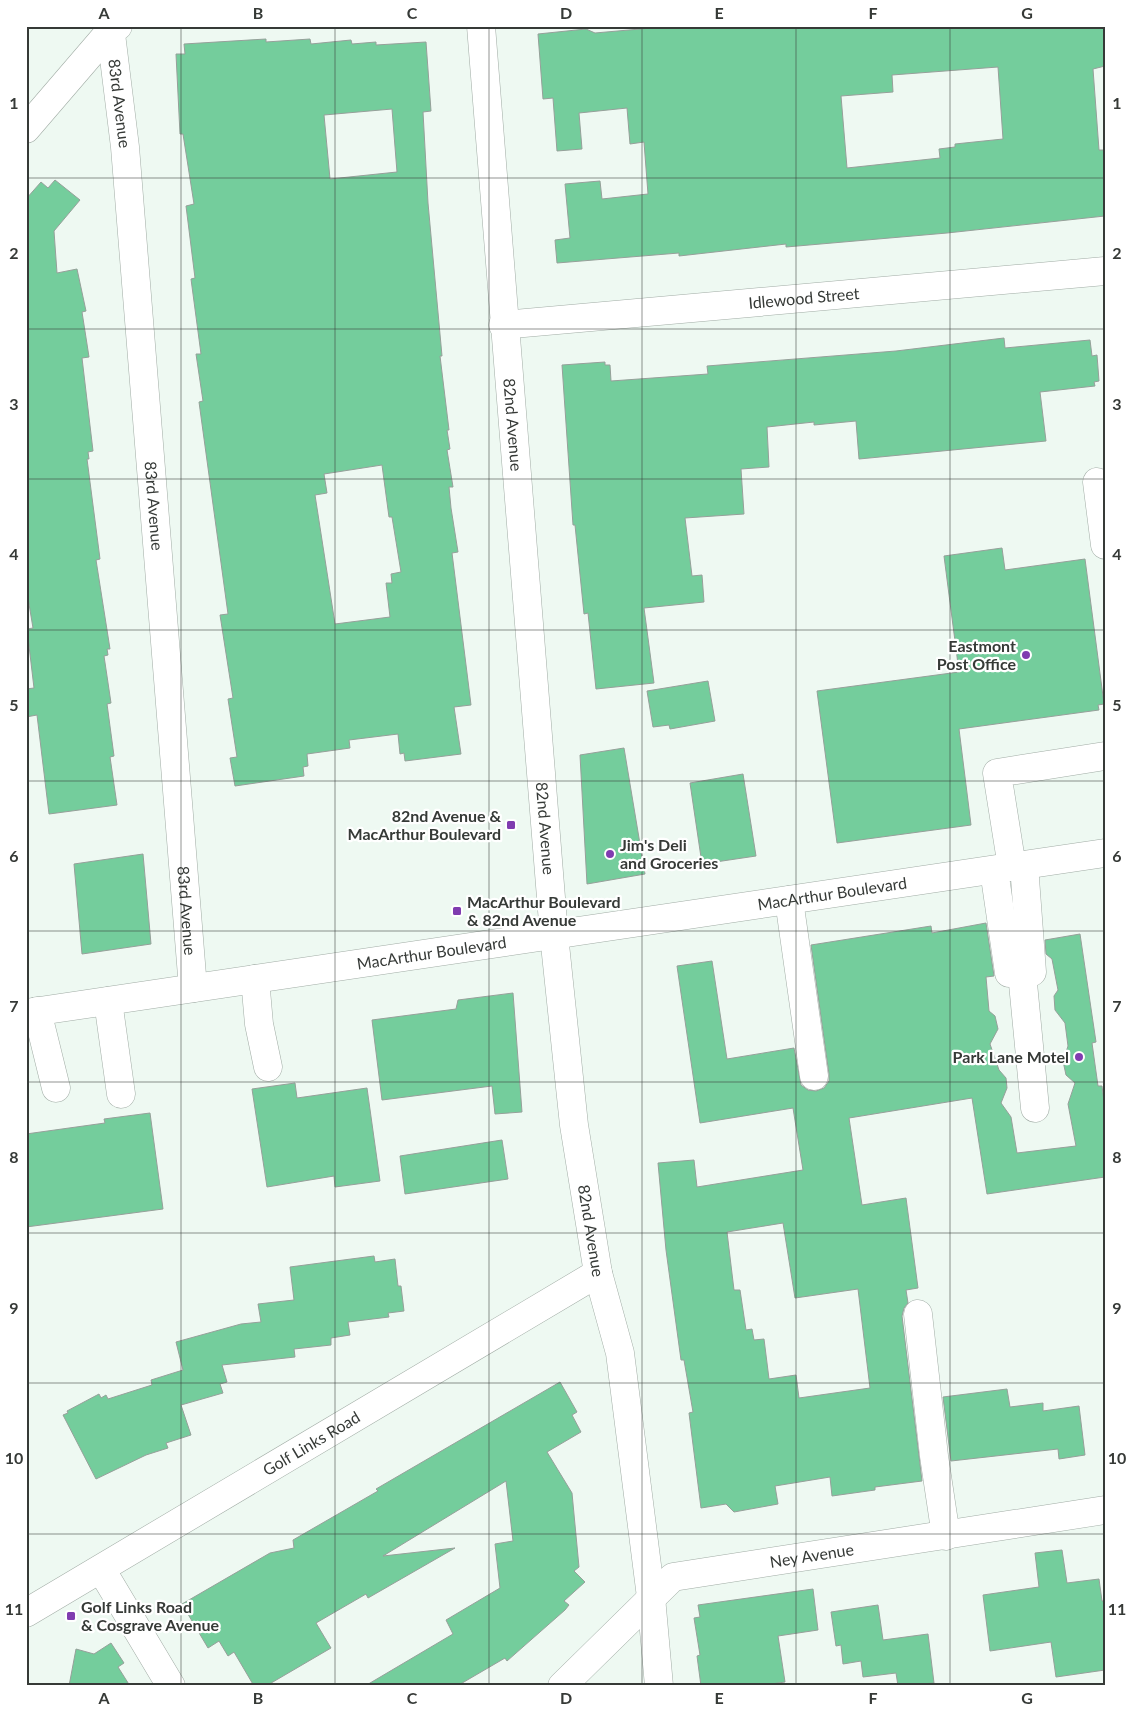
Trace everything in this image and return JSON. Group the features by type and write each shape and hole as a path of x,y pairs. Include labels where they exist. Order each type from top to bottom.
{"street":[{"name":"82nd Avenue","path":"481,26 503,325 554,935 574,1125 598,1273 620,1353 651,1597 659,1686"},
{"path":"26,128 113,27"},
{"name":"83rd Avenue","path":"113,27 125,147 193,988"},
{"name":"Idlewood Street","path":"503,325 1105,272"},
{"path":"1097,482 1105,544"},
{"path":"1034,1108 1016,973 1032,972 1010,867 997,773 1105,756"},
{"name":"MacArthur Boulevard","path":"32,1012 1105,853"},
{"path":"789,900 814,1076"},
{"path":"255,979 259,1024 268,1067"},
{"path":"108,1001 121,1094"},
{"path":"32,1012 56,1088"},
{"name":"Golf Links Road","path":"26,1613 598,1273"},
{"path":"918,1314 934,1456 946,1536"},
{"name":"Ney Avenue","path":"562,1686 673,1577 1105,1510"},
{"path":"101,1570 172,1686"}],"building":[{"path":"674,26 1105,26 1105,66 1093,69 1099,150 1105,150 1105,216 947,233 786,247 786,244 679,256 679,253 557,263 555,240 570,238 565,184 600,181 602,199 648,194 644,142 630,144 627,108 579,113 582,149 557,151 553,98 543,99 538,34 586,29 595,33","holes":["998,67 1003,139 955,144 955,147 939,149 940,158 847,168 841,96 893,92 892,75"]},
{"path":"266,39 266,42 310,39 311,44 351,40 352,44 376,42 376,45 426,42 431,111 423,112 428,203 442,356 440,356 449,430 447,430 450,449 447,450 453,487 449,487 458,552 452,553 471,705 454,707 461,754 405,761 404,753 400,754 398,734 349,740 350,748 307,754 308,766 303,767 304,776 235,786 230,758 237,757 228,699 233,698 220,615 228,614 199,402 203,401 196,354 201,354 191,279 195,278 186,206 194,204 183,134 180,134 176,54 185,54 184,44","holes":["392,109 397,172 330,179 324,115","382,465 389,517 392,517 401,572 391,574 392,583 386,583 390,617 335,624 315,495 327,493 324,474"]},
{"path":"55,180 80,200 54,231 57,273 77,269 86,311 82,312 89,357 82,358 93,451 88,452 89,459 87,459 100,559 96,560 110,649 107,649 108,655 104,656 111,703 107,704 114,756 110,757 117,805 49,814 37,715 26,717 26,689 34,688 27,629 33,628 26,586 26,199 41,182 48,188"},
{"path":"1004,338 1005,348 1090,340 1092,356 1097,355 1099,381 1094,382 1095,386 1040,392 1046,441 859,459 856,421 814,425 814,422 767,427 769,467 741,469 744,514 685,518 692,576 702,575 704,602 644,608 654,683 596,689 588,613 584,614 575,525 573,525 562,365 605,362 605,365 610,365 611,381 708,374 707,366 896,351"},
{"path":"1002,548 1005,570 1085,559 1104,704 1098,705 1099,710 959,729 971,825 837,843 817,691 959,672 944,556"},
{"path":"708,681 715,721 670,729 669,725 653,727 647,691"},
{"path":"624,748 645,874 587,884 580,755"},
{"path":"743,774 756,856 702,864 690,783"},
{"path":"143,854 151,944 82,954 74,864"},
{"path":"986,923 994,976 986,977 989,1011 995,1016 998,1029 990,1044 999,1070 1006,1078 1007,1088 1001,1103 1011,1117 1017,1153 1076,1146 1068,1104 1075,1083 1066,1075 1063,1061 1068,1046 1065,1023 1055,1010 1054,996 1058,990 1052,959 1046,954 1045,940 1080,934 1096,1042 1092,1043 1098,1086 1102,1086 1105,1109 1105,1177 987,1194 972,1098 849,1118 862,1205 906,1198 918,1288 906,1290 908,1303 904,1308 902,1316 922,1481 875,1487 875,1490 832,1496 830,1477 775,1486 778,1504 734,1512 726,1504 701,1508 689,1413 693,1412 684,1360 681,1360 666,1250 658,1163 694,1160 697,1187 803,1170 793,1108 700,1123 677,966 712,961 727,1059 794,1048 801,1085 808,1090 816,1091 824,1088 829,1081 829,1074 811,945 931,926 932,933","holes":["783,1223 795,1298 858,1289 870,1388 799,1398 796,1375 769,1379 764,1339 754,1340 752,1329 746,1330 740,1290 734,1290 727,1232"]},
{"path":"513,993 522,1112 495,1114 492,1086 382,1100 372,1020 456,1009 458,1000"},
{"path":"295,1083 297,1098 367,1088 380,1181 335,1187 334,1176 267,1187 252,1089"},
{"path":"150,1113 163,1209 26,1227 26,1134 105,1123 104,1119"},
{"path":"502,1140 508,1179 405,1194 400,1156"},
{"path":"374,1256 375,1262 395,1259 398,1286 401,1286 404,1311 388,1313 389,1317 348,1322 350,1335 331,1338 331,1345 294,1349 295,1357 222,1365 227,1382 220,1384 223,1393 181,1405 191,1435 166,1443 168,1448 146,1455 96,1479 63,1415 68,1413 67,1411 99,1394 101,1398 106,1395 108,1399 152,1385 151,1380 183,1370 176,1342 241,1324 261,1322 258,1304 294,1300 290,1267"},
{"path":"560,1382 577,1412 572,1415 581,1432 547,1452 572,1493 579,1567 574,1571 585,1582 564,1601 569,1605 565,1610 507,1661 505,1658 457,1686 365,1686 453,1634 446,1620 500,1588 495,1544 513,1541 506,1481 383,1556 455,1548 368,1598 366,1594 316,1623 331,1648 266,1686 254,1686 234,1652 228,1656 219,1641 208,1648 182,1604 270,1553 294,1548 293,1540 378,1491 376,1489"},
{"path":"1007,1389 1010,1407 1043,1403 1043,1411 1079,1406 1085,1455 1059,1459 1058,1449 951,1461 943,1397"},
{"path":"1062,1550 1067,1583 1099,1579 1102,1601 1105,1601 1105,1670 1056,1677 1051,1642 990,1651 983,1595 1039,1587 1035,1553"},
{"path":"813,1589 818,1630 778,1636 785,1682 757,1686 701,1686 697,1656 700,1655 694,1618 700,1617 698,1605"},
{"path":"878,1605 883,1640 928,1634 934,1683 898,1686 896,1673 863,1677 861,1661 843,1664 841,1645 836,1646 831,1612"},
{"path":"111,1643 124,1663 118,1667 130,1686 69,1686 76,1649 94,1654"}],"place":[{"name":"Eastmont Post Office","path":"1026,655"},
{"name":"82nd Avenue & MacArthur Boulevard","path":"511,825"},
{"name":"Jim's Deli and Groceries","path":"610,854"},
{"name":"MacArthur Boulevard & 82nd Avenue","path":"457,911"},
{"name":"Park Lane Motel","path":"1079,1057"},
{"name":"Golf Links Road & Cosgrave Avenue","path":"71,1616"}]}
